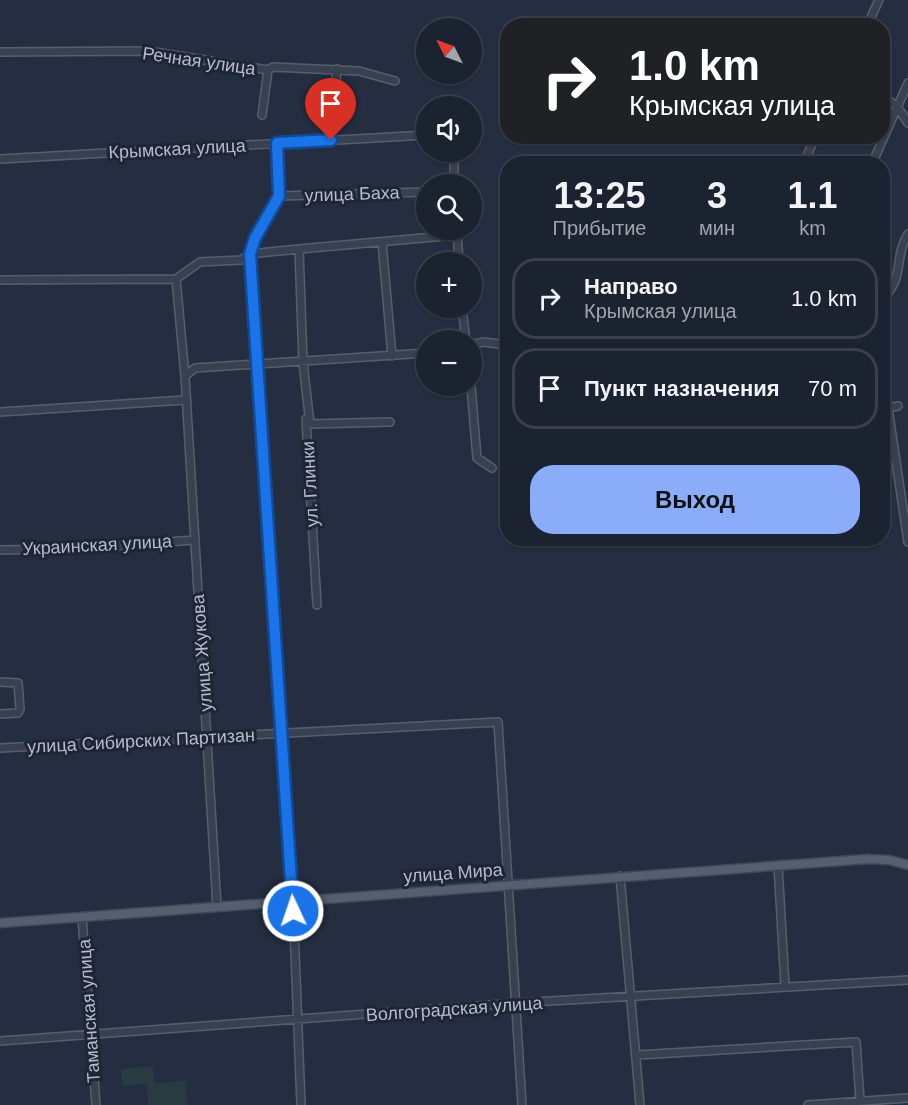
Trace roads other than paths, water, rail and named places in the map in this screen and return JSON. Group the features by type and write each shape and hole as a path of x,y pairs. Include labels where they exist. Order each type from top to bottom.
{"main road":[{"name":"улица Мира","path":"0,922 778,865 880,859 908,865"}],"street":[{"path":"871,18 879,0"},
{"name":"Речная улица","path":"0,52 148,51 267,70 273,67 359,71 395,81"},
{"path":"331,140 337,69"},
{"path":"262,115 267,70"},
{"path":"890,122 908,83"},
{"path":"890,102 897,106 908,123"},
{"name":"Крымская улица","path":"0,159 416,136"},
{"path":"277,143 279,196 255,238 250,254 267,531 275,609 275,660 293,902 301,1105"},
{"name":"улица Баха","path":"279,196 416,192"},
{"path":"890,289 897,280 902,247 908,234"},
{"path":"0,280 176,279 200,262 241,260 250,254 416,237"},
{"path":"382,242 392,356"},
{"path":"299,249 303,363 310,424 390,422"},
{"name":"улица Жукова","path":"176,279 185,376 217,907"},
{"path":"482,342 500,344"},
{"path":"185,376 195,368 303,363 416,354"},
{"name":"ул. Глинки","path":"303,363 317,605"},
{"path":"472,396 477,458 492,468"},
{"path":"0,412 185,400"},
{"path":"890,405 898,406"},
{"path":"890,435 908,542"},
{"name":"Украинская улица","path":"0,550 76,549 194,540"},
{"path":"0,682 18,683 20,709 18,713 0,714"},
{"name":"улица Сибирских Партизан","path":"0,748 498,722 508,886"},
{"path":"778,865 785,986"},
{"path":"620,876 640,1105"},
{"path":"508,886 522,1105"},
{"name":"Таманская улица","path":"81,917 96,1105"},
{"name":"Волгоградская улица","path":"0,1041 516,1003 908,980"},
{"path":"637,1055 856,1042 860,1101"},
{"path":"808,1105 908,1098"}]}
